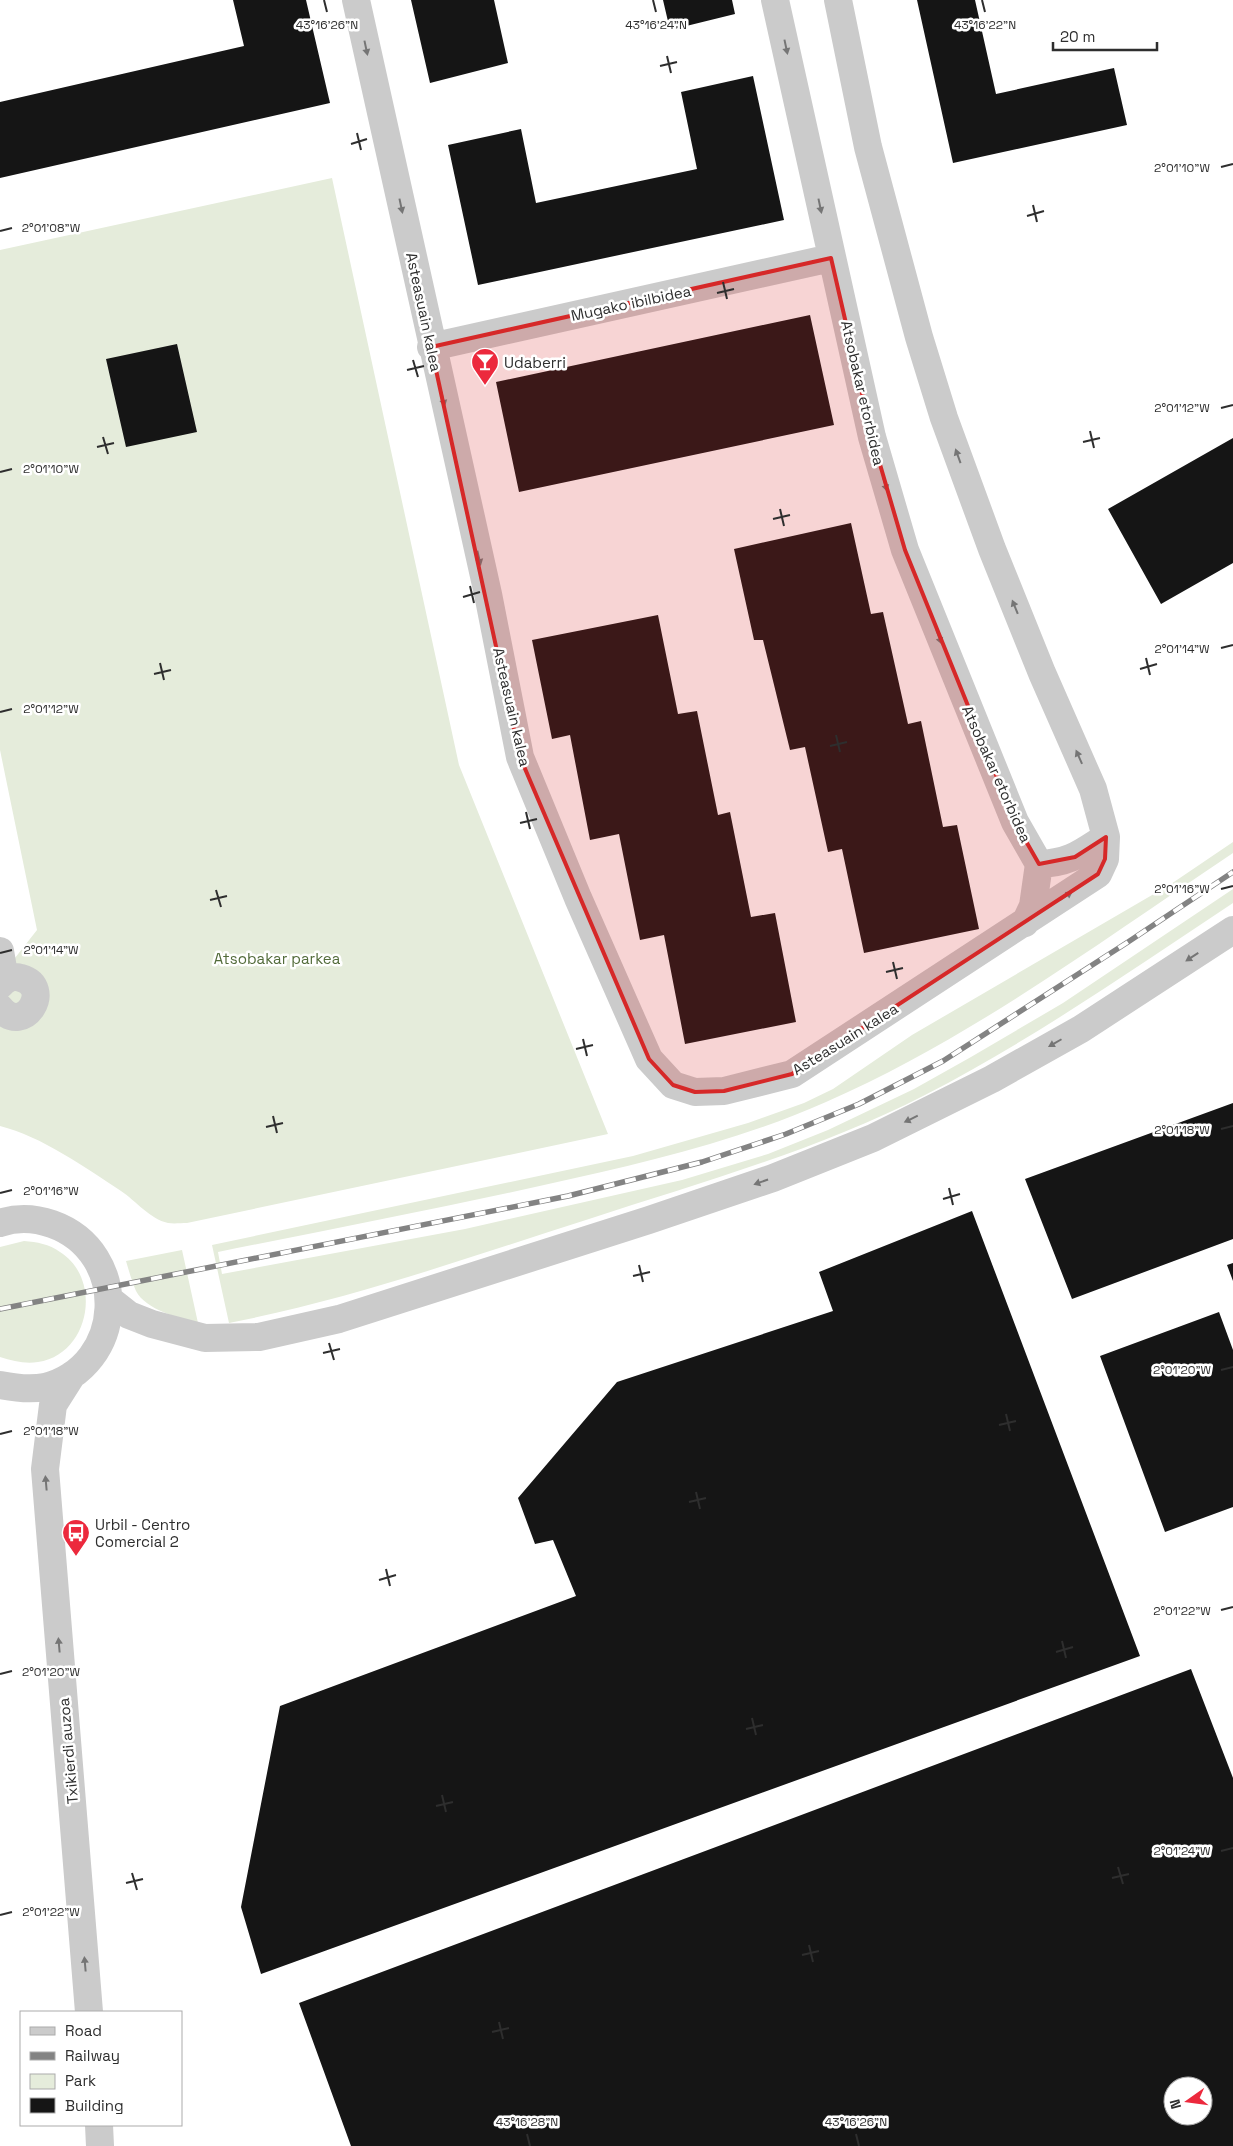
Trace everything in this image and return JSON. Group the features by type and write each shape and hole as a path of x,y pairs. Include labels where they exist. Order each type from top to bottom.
{"street":[{"name":"Asteasuain kalea","path":"356,0 431,347 488,594 520,756 578,898 649,1059 673,1086 695,1092 724,1091 792,1074 1025,923"},
{"name":"Atsobakar etorbidea","path":"775,0 872,437 905,550 1015,822 1039,864"},
{"path":"838,0 868,147 919,337 944,418 992,549 1042,673 1093,789 1106,837 1105,859 1098,874 1025,923"},
{"name":"Mugako ibilbidea","path":"431,347 831,258"},
{"path":"1025,923 1033,906 1039,864 1058,863 1075,857 1106,837"},
{"path":"110,1300 129,1314 152,1324 205,1338 259,1337 339,1319 649,1220 773,1178 873,1138 984,1083 1081,1029 1233,930"},
{"path":"0,950 3,983"},
{"path":"0,1008 6,1014 18,1017 30,1011 36,1000 34,988 24,979 11,977 3,983"},
{"path":"0,1223 9,1220 38,1219 65,1229 88,1247 104,1272 110,1300 106,1330 93,1355 72,1375 46,1386 20,1389 0,1385"},
{"name":"Txikierdi auzoa","path":"72,1375 53,1405 45,1469 89,2011"},
{"path":"99,2126 100,2146"}],"highlighted area":[{"path":"831,258 872,437 905,550 1015,822 1039,864 1075,857 1106,837 1105,859 1098,874 792,1074 724,1091 695,1092 673,1085 649,1059 520,757 431,347"}],"green space":[{"name":"Atsobakar parkea","path":"332,178 459,765 608,1134 187,1223 168,1223 155,1218 121,1191 63,1154 31,1137 0,1126 0,977 37,930 0,750 0,250"},
{"path":"1233,842 1233,853 1035,986 933,1048 880,1077 826,1102 757,1129 652,1160 463,1202 218,1252 222,1274 465,1229 682,1180 768,1154 828,1130 914,1089 971,1057 1063,1003 1233,889 1233,903 1081,1004 965,1074 884,1115 759,1164 455,1262 366,1290 229,1323 212,1245 633,1156 748,1123 804,1103 833,1089 912,1035 1171,884"},
{"path":"24,1241 52,1247 74,1264 82,1279 86,1297 85,1314 79,1331 69,1345 56,1356 33,1363 19,1362 0,1357 0,1247"},
{"path":"182,1250 198,1323 164,1312 141,1298 136,1291 126,1261"}],"building":[{"path":"233,0 306,0 330,103 0,178 0,102 244,46"},
{"path":"411,0 494,0 508,63 430,83"},
{"path":"663,0 732,0 735,14 670,30"},
{"path":"917,0 975,0 996,94 1114,68 1127,125 953,163"},
{"path":"753,76 784,220 478,285 448,145 521,129 536,203 697,169 681,92"},
{"path":"810,315 834,425 519,492 496,382"},
{"path":"177,344 197,432 126,447 106,359"},
{"path":"1233,438 1233,563 1161,604 1108,509"},
{"path":"851,523 871,614 883,612 908,724 921,721 943,827 957,825 979,929 864,953 842,849 828,852 805,747 790,750 763,640 754,640 734,549"},
{"path":"658,615 678,714 697,711 718,815 730,812 751,917 775,913 796,1022 685,1044 664,935 640,940 619,834 590,840 570,735 552,739 532,640"},
{"path":"1233,1103 1233,1239 1072,1299 1025,1179"},
{"path":"972,1211 1140,1656 261,1974 241,1907 280,1706 576,1596 553,1540 535,1544 518,1498 617,1382 833,1311 819,1272"},
{"path":"1233,1263 1233,1281 1227,1265"},
{"path":"1219,1312 1233,1350 1233,1507 1165,1532 1100,1356"},
{"path":"1191,1669 1233,1778 1233,2146 351,2146 299,2003"}],"railway":[{"path":"0,1309 568,1196 702,1162 786,1134 859,1104 943,1061 1233,872"}],"place":[{"name":"Udaberri","path":"485,386"},
{"name":"Urbil - Centro Comercial 2","path":"76,1557"}]}
